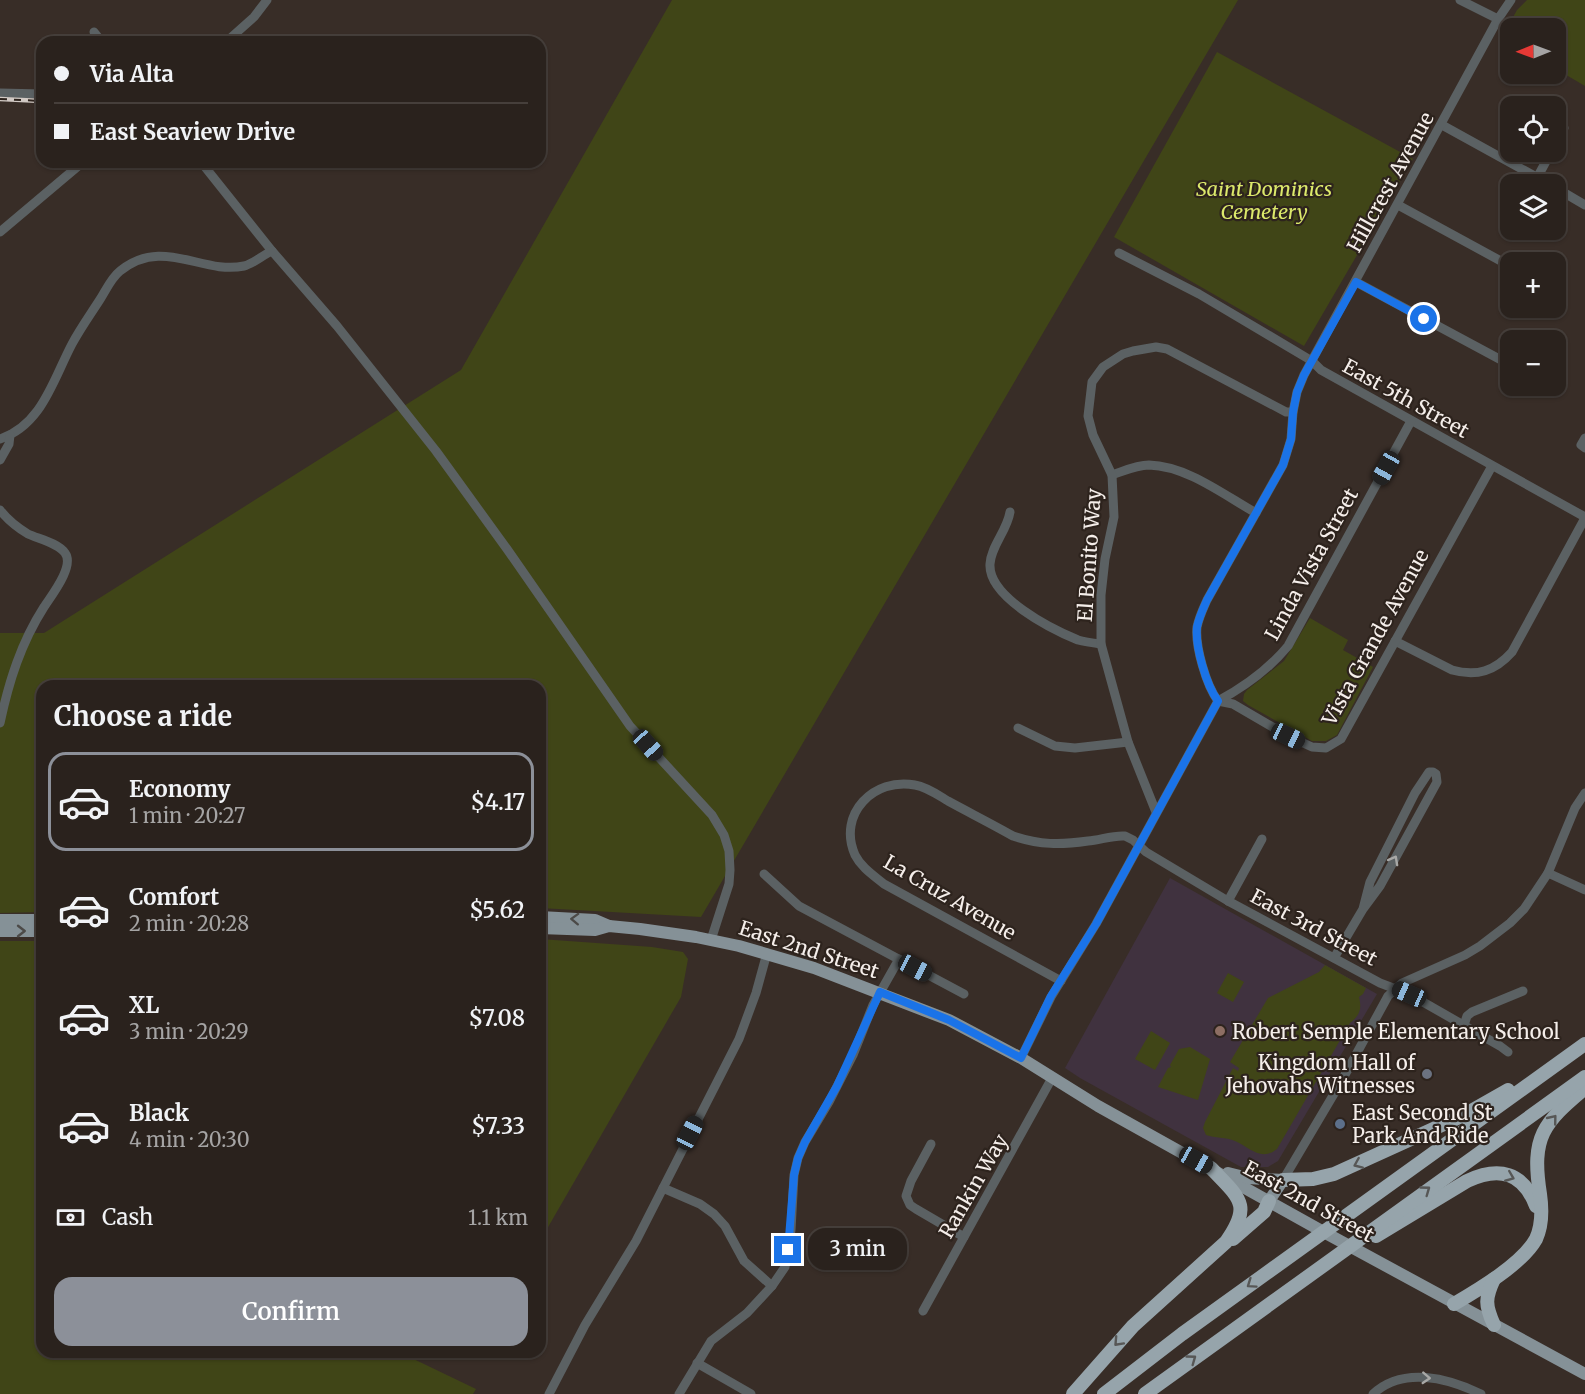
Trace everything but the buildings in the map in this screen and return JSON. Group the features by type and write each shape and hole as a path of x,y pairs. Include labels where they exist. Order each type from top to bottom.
{"highway":[{"path":"1104,1394 1182,1334 1585,1044"},
{"path":"1282,1180 1313,1179 1334,1174 1464,1115 1560,1062"},
{"path":"1364,1240 1585,1077"},
{"path":"1454,1304 1496,1276 1529,1249 1539,1231 1541,1205 1536,1158 1539,1141 1548,1124 1561,1109 1585,1088"},
{"path":"1073,1394 1133,1326 1226,1242 1237,1226 1242,1207 1232,1191 1211,1168"},
{"path":"1145,1394 1336,1255 1482,1174 1494,1172 1521,1181 1530,1191 1540,1215"},
{"path":"1226,1242 1234,1238 1264,1212 1269,1201"},
{"path":"1494,1325 1486,1300 1496,1276"}],"main road":[{"name":"East 2nd Street","path":"546,917 595,920 609,926 665,932 767,953 880,992 949,1020 1021,1058 1052,1078 1454,1304 1585,1374"},
{"path":"0,920 36,920"},
{"name":"East 2nd Street","path":"546,928 595,930 609,926"},
{"path":"0,931 36,931"},
{"path":"1211,1168 1248,1178 1282,1180 1269,1201"}],"street":[{"path":"233,36 254,17 267,0"},
{"path":"1460,0 1498,19"},
{"name":"Hillcrest Avenue","path":"1218,701 1212,693 1198,649 1197,629 1207,600 1287,456 1297,392 1312,361 1498,19 1511,0"},
{"path":"94,32 97,36"},
{"path":"0,93 36,94"},
{"path":"1442,125 1530,174"},
{"path":"0,232 76,168"},
{"path":"206,168 272,251 337,326 436,451 526,575 630,726 712,815 724,835 729,851 730,870 729,884 711,940"},
{"path":"1566,194 1585,205"},
{"path":"1398,205 1500,261"},
{"path":"0,439 24,426 37,414 74,342 119,272 143,258 153,257 172,257 225,266 244,266 272,251"},
{"name":"East 5th Street","path":"1119,253 1205,298 1312,361 1322,370 1585,518"},
{"path":"1356,282 1500,359"},
{"name":"El Bonito Way","path":"1156,812 1128,742 1101,644 1101,595 1105,559 1114,517 1112,475 1093,435 1088,416 1092,382 1103,367 1123,354 1156,347 1167,349 1286,412 1293,412"},
{"name":"Linda Vista Street","path":"1218,701 1274,663 1288,646 1411,421"},
{"path":"0,460 9,444 10,435"},
{"path":"1585,438 1581,445 1585,448"},
{"path":"1112,475 1140,466 1150,465 1171,469 1194,478 1256,513"},
{"name":"Vista Grande Avenue","path":"1218,701 1233,704 1288,736 1312,747 1326,748 1341,739 1492,466"},
{"path":"0,510 25,532 58,548 66,554 67,559 63,579 43,608 23,644 9,683 0,723"},
{"path":"1010,512 1008,523 991,557 990,567 996,586 1004,597 1029,614 1080,640 1101,644"},
{"path":"1395,641 1452,670 1485,672 1498,665 1512,652 1585,518"},
{"path":"1021,1058 1060,981 1096,924 1218,701"},
{"path":"1017,728 1055,746 1076,748 1128,742"},
{"path":"1334,958 1363,909 1380,886 1437,782 1436,774 1433,772 1429,772 1424,777 1370,882 1363,909"},
{"name":"La Cruz Avenue","path":"1060,981 884,884 856,857 851,844 849,827 855,812 865,798 876,790 905,784 925,788 1013,836 1028,841 1057,844 1120,836 1133,840 1139,845"},
{"path":"1282,1180 1341,1082 1388,996 1402,983 1465,955 1497,934 1524,909 1548,873 1575,808 1585,793"},
{"path":"1228,902 1262,839"},
{"name":"East 3rd Street","path":"1139,845 1146,852 1228,902 1380,983 1396,988 1508,1052"},
{"path":"1548,873 1585,890"},
{"path":"764,874 799,906 964,994"},
{"path":"549,1394 585,1325 636,1241 739,1038 756,993 767,953"},
{"path":"679,1394 711,1341 747,1313 772,1286 785,1267 791,1230 794,1175 798,1158 829,1102 880,992 898,959"},
{"path":"1464,1025 1467,1016 1472,1012 1523,991"},
{"name":"Rankin Way","path":"923,1311 1052,1078"},
{"path":"931,1144 911,1181 906,1196 910,1205 964,1237"},
{"path":"663,1188 700,1204 714,1214 725,1226 744,1261 772,1286"},
{"path":"697,1363 751,1394"},
{"path":"1373,1394 1395,1381 1429,1377 1456,1382 1481,1394"}],"shaded area":[{"name":"Robert Semple Elementary School","path":"1170,878 1377,994 1278,1161 1268,1167 1241,1167 1065,1068"}],"green space":[{"path":"672,0 1238,0 701,917 546,908 546,680 36,680 36,912 0,913 0,633 44,633 461,370"},
{"path":"1527,0 1585,0 1585,86 1566,75 1566,18 1513,18"},
{"name":"Saint Dominics Cemetery","path":"1217,52 1413,159 1304,346 1114,237"},
{"path":"1310,618 1348,640 1343,650 1373,667 1337,735 1326,741 1312,741 1243,701 1247,690 1284,661"},
{"path":"546,939 652,947 683,952 688,959 681,997 546,1231"},
{"path":"0,941 36,941 36,1358 411,1358 476,1389 473,1394 0,1394"},
{"path":"1325,965 1366,988 1359,997 1358,1014 1350,1023 1277,1149 1271,1153 1260,1154 1232,1140 1206,1135 1203,1128 1205,1122 1233,1068 1238,1071 1239,1068 1230,1062 1268,998 1319,972"},
{"path":"1228,973 1244,982 1233,1002 1217,993"},
{"path":"1151,1031 1170,1043 1155,1070 1135,1059"},
{"path":"1190,1047 1210,1059 1198,1100 1158,1087 1179,1049"}],"railway":[{"path":"0,99 36,101"}],"place":[{"name":"Robert Semple Elementary School","path":"1220,1031"},
{"name":"Kingdom Hall of Jehovahs Witnesses","path":"1427,1074"},
{"name":"East Second St Park And Ride","path":"1340,1124"}],"route":[{"path":"788,1250 794,1175 798,1158 853,1054 880,992 949,1020 1021,1058 1051,996 1096,924 1208,715 1218,701 1212,693 1198,649 1197,629 1200,616 1287,456 1297,392 1304,375 1356,282 1424,319"}]}
